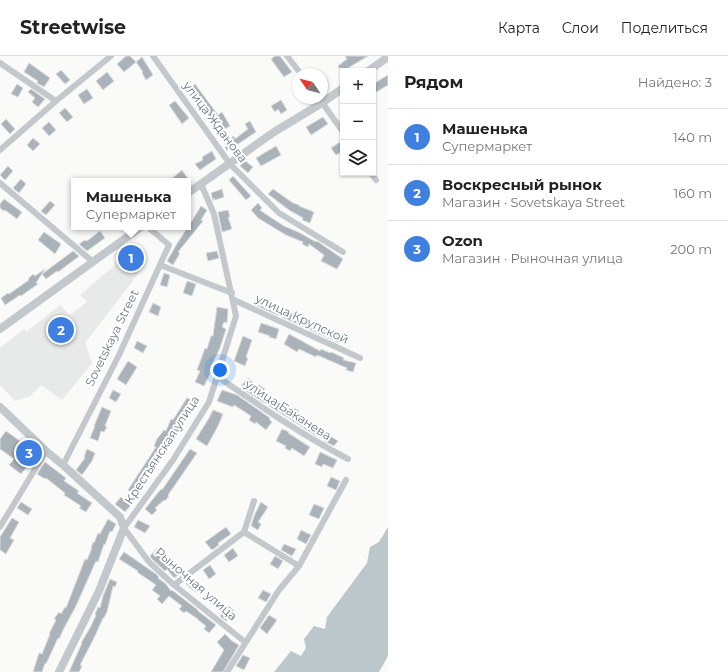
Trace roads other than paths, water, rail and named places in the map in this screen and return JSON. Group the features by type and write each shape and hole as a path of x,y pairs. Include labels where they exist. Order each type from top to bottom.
{"street":[{"path":"0,150 56,101 111,56"},
{"name":"улица Жданова","path":"153,56 230,164 279,213 343,252"},
{"path":"287,56 296,68"},
{"path":"372,68 388,56"},
{"path":"0,63 56,101"},
{"path":"328,96 340,90"},
{"path":"191,192 314,104"},
{"path":"323,104 340,128"},
{"path":"374,176 376,180"},
{"path":"0,183 92,261"},
{"name":"Крестьянская улица","path":"59,672 99,591 124,528 173,460 209,402 236,316 214,214 201,184"},
{"path":"0,328 137,230"},
{"name":"Sovetskaya Street","path":"64,465 119,354 169,245 152,230"},
{"name":"улица Крупской","path":"160,265 233,297 360,358"},
{"name":"улица Баканева","path":"218,377 284,422 322,446 348,460"},
{"name":"Рыночная улица","path":"0,406 46,452 64,465 120,517 124,528 149,562 174,585 245,642"},
{"path":"0,527 46,452"},
{"path":"227,672 279,590 299,566 346,480"},
{"path":"174,585 244,532 254,501"},
{"path":"244,532 299,566"}],"place":[{"name":"Машенька","path":"131,258"},
{"name":"Воскресный рынок","path":"61,330"},
{"name":"Ozon","path":"29,453"}]}
